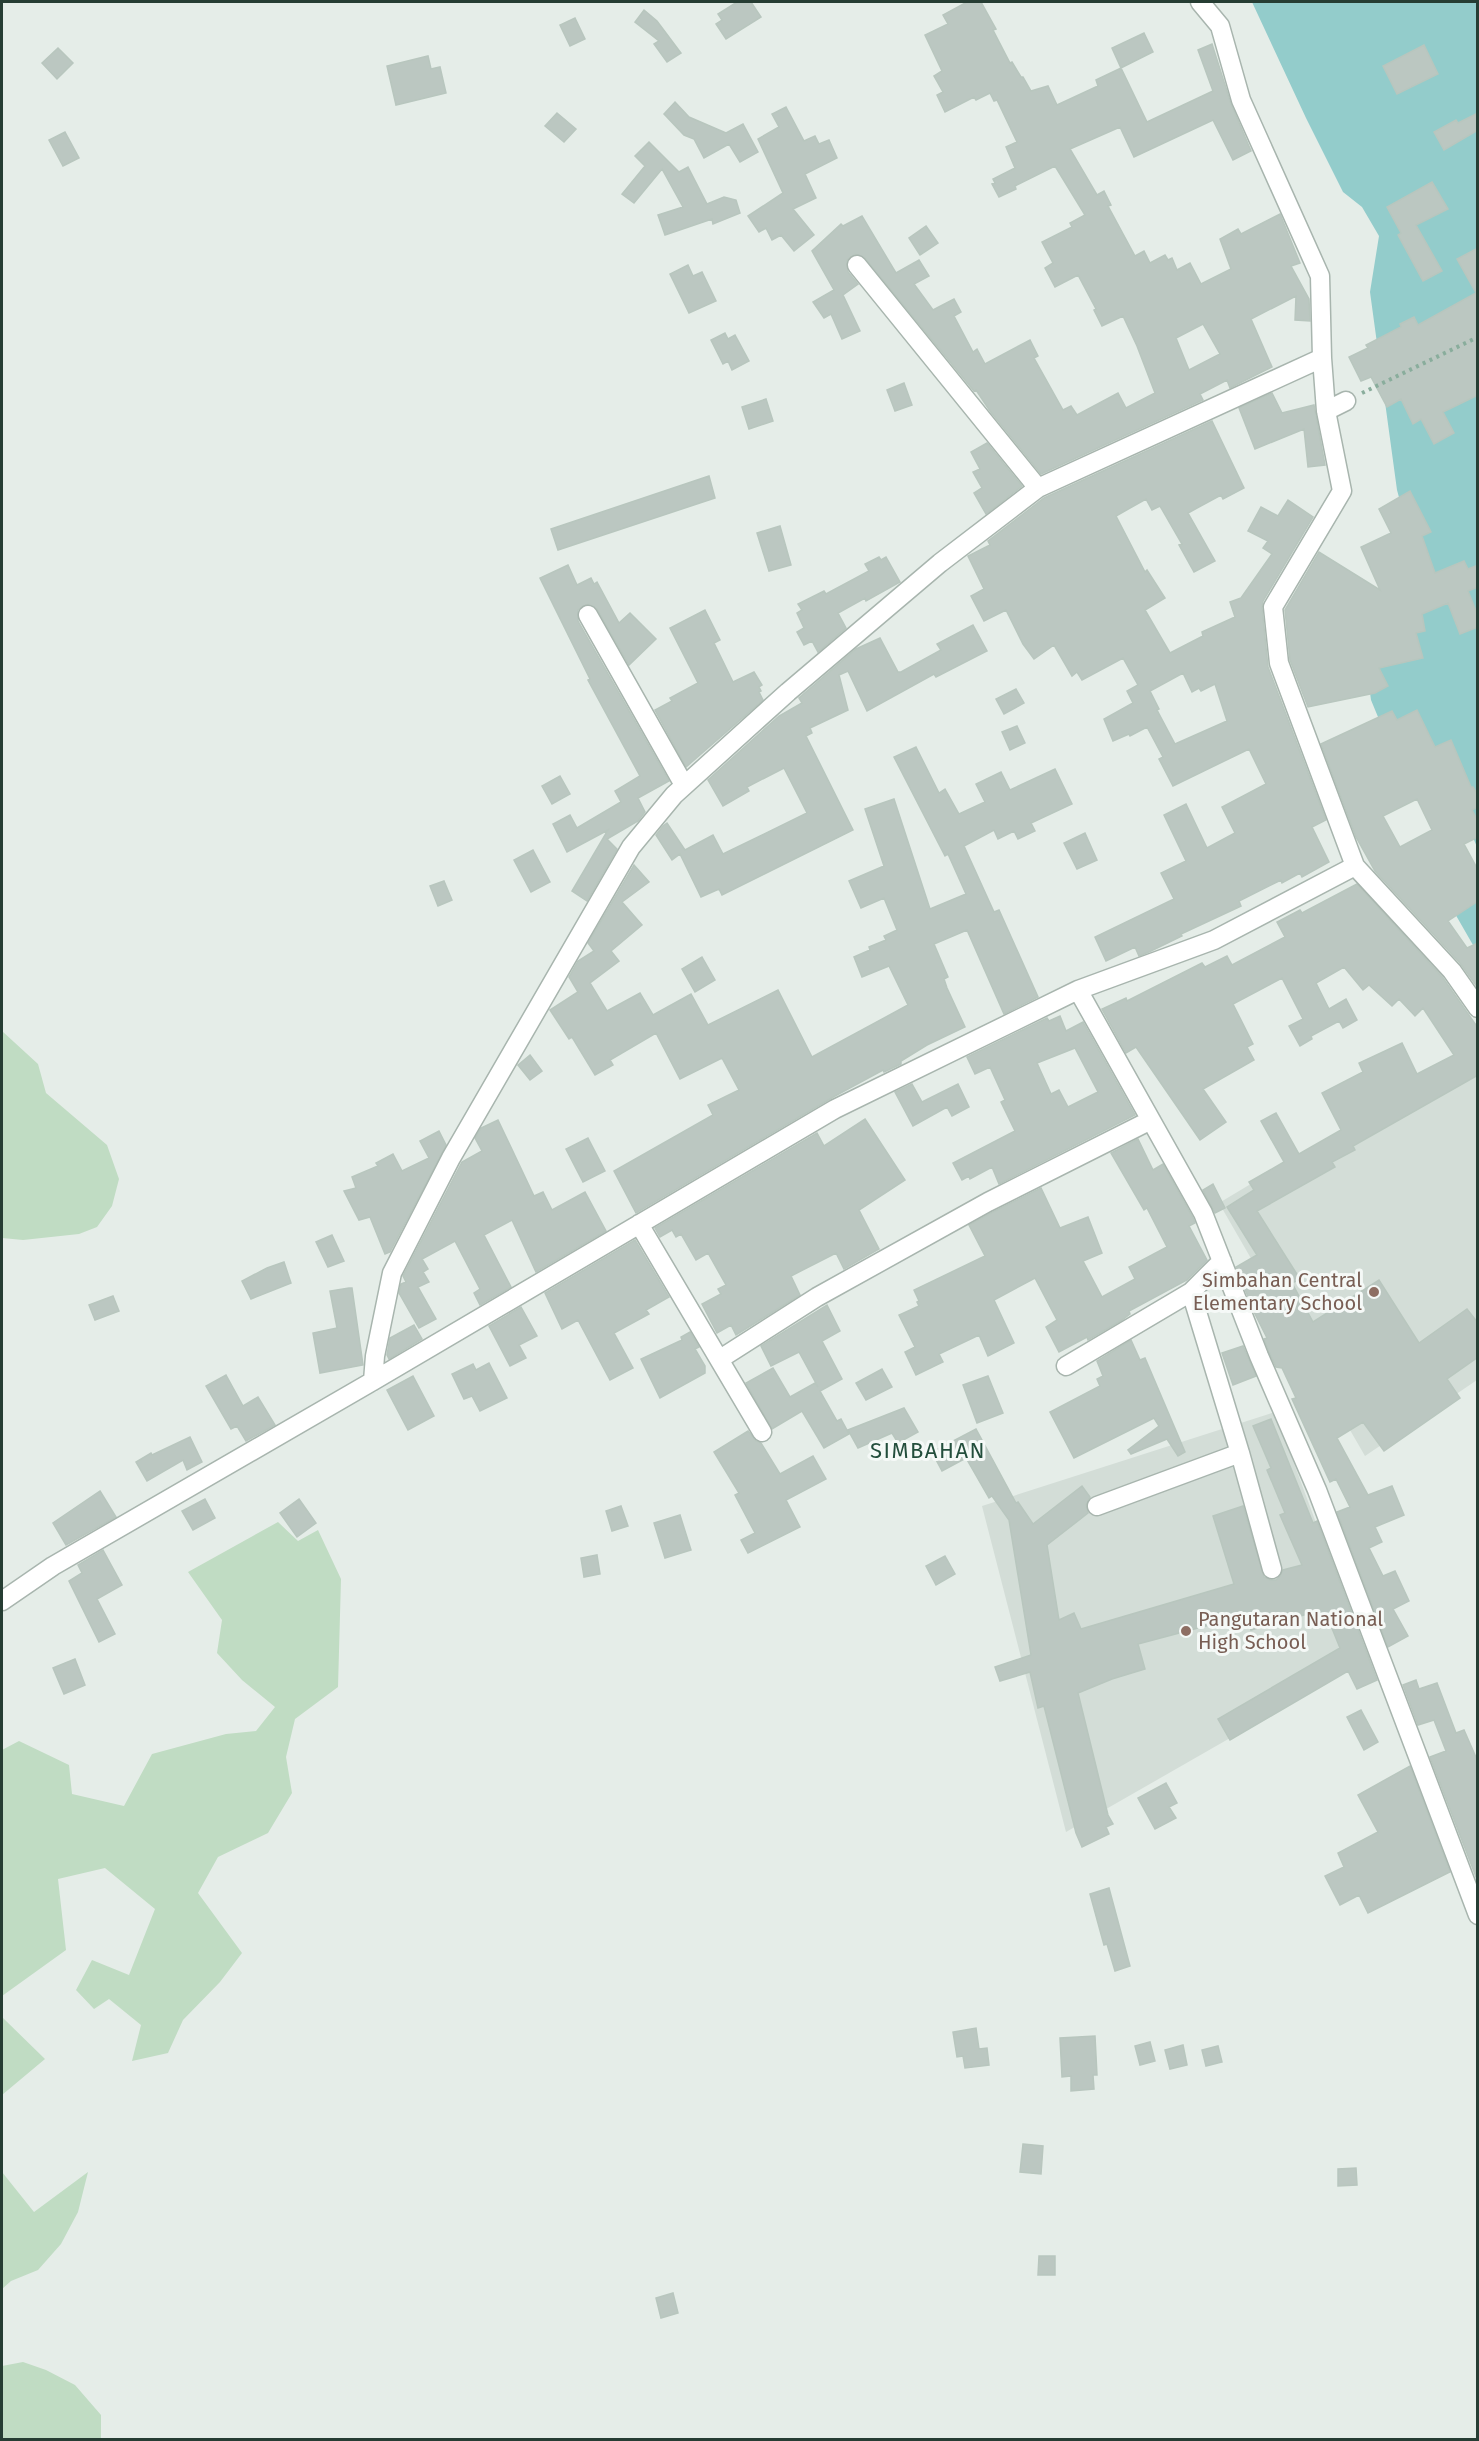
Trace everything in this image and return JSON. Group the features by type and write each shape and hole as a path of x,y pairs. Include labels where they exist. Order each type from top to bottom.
{"street":[{"path":"1200,2 1220,26 1241,100 1320,276 1326,411 1342,490 1273,607 1279,663 1355,866 1452,971 1478,1008"},
{"path":"857,265 1038,488"},
{"path":"373,1382 375,1356 392,1274 451,1158 630,847 674,795 788,692 931,571 1038,488 1322,358"},
{"path":"1326,411 1346,401"},
{"path":"588,615 684,785"},
{"path":"2,1601 53,1566 373,1382 835,1108 1078,990 1214,940 1355,866"},
{"path":"1078,990 1203,1213 1259,1356 1317,1490 1478,1915"},
{"path":"720,1359 817,1297 988,1203 1151,1120"},
{"path":"639,1224 762,1432"},
{"path":"1066,1366 1191,1292 1222,1261"},
{"path":"1191,1292 1240,1453 1272,1569"},
{"path":"1097,1506 1240,1453"}],"path":[{"path":"1346,401 1478,337"}],"shaded area":[{"name":"Simbahan Central Elementary School","path":"1477,1049 1477,1380 1365,1456 1219,1203"},
{"name":"Pangutaran National High School","path":"1275,1412 1346,1604 1370,1658 1066,1832 982,1506"}],"green space":[{"path":"2,1031 38,1064 46,1093 107,1145 119,1179 112,1206 97,1227 79,1234 23,1240 2,1238"},
{"path":"278,1522 298,1541 318,1530 341,1579 338,1687 295,1719 286,1757 292,1793 268,1833 218,1857 198,1893 242,1953 220,1982 183,2020 168,2053 132,2061 141,2025 109,1999 94,2009 76,1990 92,1960 129,1975 155,1909 105,1868 58,1879 66,1950 2,1996 2,1750 19,1741 69,1765 72,1794 124,1806 152,1754 226,1734 256,1731 275,1707 242,1680 217,1653 222,1620 188,1572"},
{"path":"2,2017 45,2059 2,2095"},
{"path":"2,2172 34,2212 88,2172 78,2212 61,2244 38,2270 11,2281 2,2289"},
{"path":"23,2362 46,2370 75,2385 101,2415 101,2439 2,2439 2,2366"}],"water":[{"path":"1252,2 1477,2 1477,847 1462,811 1390,746 1371,700 1361,625 1427,600 1397,490 1370,292 1379,236 1362,207 1343,192"},
{"path":"1477,880 1477,952 1446,898"}],"building":[{"path":"737,2 751,2 761,17 726,39 716,24 722,20 718,14"},
{"path":"967,2 981,2 996,29 993,30 1010,63 1012,62 1031,91 1048,86 1057,105 1098,86 1096,80 1121,68 1147,122 1213,91 1198,50 1212,44 1231,104 1251,151 1233,160 1213,120 1134,157 1120,127 1070,149 1097,195 1104,191 1111,205 1108,206 1135,256 1144,251 1150,263 1165,255 1168,260 1172,258 1177,270 1190,263 1201,284 1231,269 1220,239 1238,229 1241,234 1280,214 1300,263 1291,266 1309,299 1310,321 1295,320 1296,296 1251,319 1272,367 1230,388 1227,380 1200,394 1203,400 1041,474 976,390 974,391 865,258 855,254 847,260 848,272 858,284 843,295 860,331 842,339 831,314 824,318 813,302 834,290 812,251 841,224 843,226 862,216 896,273 919,260 929,276 914,284 933,310 954,299 961,312 954,316 973,352 977,349 985,364 1030,340 1038,356 1034,358 1063,410 1071,406 1077,415 1118,393 1126,408 1155,393 1123,316 1102,326 1094,310 1096,309 1078,275 1055,287 1045,268 1053,263 1042,242 1072,227 1070,223 1085,215 1055,166 1015,186 1016,189 999,197 992,184 995,183 993,179 1015,168 1006,147 1017,142 997,100 994,101 990,93 976,100 974,97 945,112 937,95 943,92 934,76 942,71 925,35 948,24 943,15","holes":["1203,324 1220,354 1189,370 1176,338"]},
{"path":"644,10 657,21 681,53 667,62 654,44 659,41 635,22"},
{"path":"575,18 585,39 570,46 560,25"},
{"path":"1144,33 1153,52 1121,68 1112,48"},
{"path":"1424,45 1438,74 1397,94 1383,66"},
{"path":"58,48 73,63 57,79 42,63"},
{"path":"428,56 431,69 440,67 446,93 396,105 387,66"},
{"path":"675,102 689,117 726,133 743,124 758,152 740,162 729,144 704,158 694,139 684,135 664,114"},
{"path":"786,107 804,141 815,136 819,144 829,140 837,158 805,174 816,198 793,209 814,235 794,251 781,235 772,240 766,228 759,232 748,216 783,193 758,139 779,127 772,114"},
{"path":"557,113 576,129 564,142 545,126"},
{"path":"1478,113 1478,130 1444,150 1434,132 1456,120 1458,123"},
{"path":"65,132 79,158 63,166 49,140"},
{"path":"649,142 679,172 688,167 707,204 724,197 736,200 740,213 713,224 712,219 665,235 658,215 683,207 662,169 634,203 622,194 645,166 635,156"},
{"path":"1432,182 1448,209 1416,225 1442,271 1423,281 1398,235 1401,233 1387,207"},
{"path":"926,226 938,243 920,255 909,238"},
{"path":"1478,248 1478,395 1443,412 1454,433 1434,444 1421,419 1413,424 1401,399 1387,407 1371,377 1361,381 1349,357 1368,348 1366,345 1401,327 1400,324 1414,317 1418,325 1476,293 1457,259"},
{"path":"688,265 693,276 702,272 716,301 689,313 670,274"},
{"path":"725,333 728,339 735,335 749,361 732,370 728,361 723,364 711,340"},
{"path":"904,383 912,405 895,411 887,390"},
{"path":"1272,393 1282,413 1314,405 1325,465 1308,467 1304,429 1255,449 1239,408"},
{"path":"766,399 773,421 749,429 742,407"},
{"path":"1212,421 1244,488 1223,499 1221,495 1188,513 1215,561 1194,572 1179,545 1182,544 1160,506 1152,510 1146,499 1116,516 1145,572 1147,570 1165,598 1145,610 1170,653 1203,636 1202,632 1235,617 1230,602 1241,598 1272,554 1263,548 1268,541 1248,531 1261,507 1278,516 1288,500 1313,517 1263,601 1262,608 1268,667 1326,820 1312,827 1329,862 1302,877 1300,873 1282,883 1281,880 1239,901 1241,906 1139,956 1135,947 1106,961 1095,937 1174,899 1161,873 1186,861 1164,815 1186,804 1207,848 1235,833 1222,807 1266,784 1249,749 1173,786 1159,759 1163,757 1147,727 1130,736 1129,734 1113,741 1104,719 1133,703 1127,691 1138,685 1123,658 1082,680 1077,672 1072,676 1054,645 1034,659 1023,644 1006,610 984,621 971,596 984,589 968,556 990,545 988,541 1044,498","holes":["1183,673 1192,692 1199,688 1201,691 1215,684 1227,721 1175,744 1150,691"]},
{"path":"987,443 1022,486 986,514 974,493 982,488 973,472 980,469 971,452"},
{"path":"709,476 715,498 558,550 551,529"},
{"path":"1410,491 1431,532 1422,536 1435,573 1464,561 1468,569 1478,565 1478,587 1468,591 1478,616 1478,627 1460,634 1448,603 1422,614 1425,631 1416,633 1423,658 1379,668 1388,686 1375,693 1308,707 1290,660 1285,610 1319,552 1380,590 1361,547 1391,533 1379,509"},
{"path":"780,526 791,565 769,571 757,533"},
{"path":"879,557 881,560 886,557 900,582 838,613 846,628 818,652 812,641 804,645 797,632 804,628 797,613 802,610 798,604 824,591 826,594 869,571 865,564"},
{"path":"568,565 577,585 591,578 594,584 597,582 619,623 630,613 656,639 629,665 597,609 588,604 578,610 578,621 669,781 638,798 645,812 638,821 607,839 617,849 587,901 572,891 608,830 567,852 553,824 570,815 577,828 621,802 615,791 640,776 588,680 590,679 540,578"},
{"path":"705,610 720,640 714,643 733,682 754,672 762,685 759,687 761,691 759,692 763,700 686,767 655,710 672,701 670,698 698,683 670,628"},
{"path":"973,625 987,651 936,677 934,674 867,711 848,671 839,675 848,710 810,728 812,733 806,736 853,830 722,895 719,889 701,897 680,854 672,860 656,835 663,826 667,823 685,850 713,835 723,854 807,813 784,768 747,787 749,791 723,806 708,780 779,716 802,703 799,698 856,649 880,638 898,672 901,672 941,650 937,644"},
{"path":"1016,689 1024,703 1004,714 996,699"},
{"path":"1417,710 1435,747 1451,740 1471,787 1478,795 1478,807 1472,810 1478,821 1478,837 1464,844 1478,870 1478,901 1448,921 1467,948 1478,943 1478,988 1460,963 1375,871 1356,837 1321,744 1392,711 1397,720","holes":["1417,799 1432,830 1400,847 1383,816"]},
{"path":"1017,726 1025,743 1010,750 1002,732"},
{"path":"916,747 939,793 945,789 959,814 985,802 976,784 1001,772 1010,790 1055,769 1072,804 1031,823 1035,831 1018,839 1014,831 998,839 994,830 964,846 994,912 999,910 1038,997 1004,1014 967,930 934,944 948,977 944,979 947,988 965,1027 927,1045 901,1061 901,1064 884,1072 883,1070 835,1096 636,1213 614,1171 713,1115 708,1105 739,1090 722,1058 680,1079 656,1033 610,1060 613,1065 595,1075 572,1037 569,1039 550,1010 578,992 569,977 578,961 594,951 588,943 634,865 649,882 622,902 642,925 611,951 619,961 590,983 607,1011 640,993 653,1015 691,994 708,1025 778,990 812,1057 908,1005 889,966 862,977 854,957 886,940 884,936 897,930 884,898 861,908 849,881 884,866 865,809 894,799 930,909 966,894 948,854 945,856 894,757"},
{"path":"560,776 570,794 552,804 542,786"},
{"path":"1085,833 1097,860 1077,869 1064,843"},
{"path":"533,850 550,882 531,892 514,860"},
{"path":"444,881 452,900 438,906 430,886"},
{"path":"1357,884 1443,978 1478,1028 1478,1075 1353,1146 1355,1150 1332,1162 1335,1167 1257,1211 1300,1279 1292,1283 1313,1322 1379,1280 1419,1343 1467,1309 1478,1323 1478,1357 1447,1379 1460,1398 1384,1451 1363,1422 1337,1438 1368,1495 1392,1486 1404,1515 1375,1527 1382,1542 1369,1548 1383,1576 1395,1571 1409,1601 1393,1609 1408,1636 1388,1647 1337,1512 1350,1507 1336,1479 1330,1482 1292,1399 1296,1398 1282,1368 1276,1367 1269,1352 1264,1339 1267,1338 1236,1267 1257,1255 1227,1207 1254,1190 1249,1182 1284,1162 1261,1121 1276,1113 1299,1154 1341,1130 1322,1093 1363,1072 1359,1063 1402,1043 1417,1074 1454,1055 1423,1008 1415,1016 1399,999 1392,1006 1369,985 1363,990 1344,967 1316,983 1329,1009 1346,999 1357,1020 1343,1028 1339,1021 1311,1036 1312,1039 1300,1046 1289,1026 1303,1019 1282,978 1233,1004 1253,1044 1247,1047 1254,1060 1203,1089 1226,1122 1200,1140 1136,1047 1126,1053 1102,1009 1126,998 1127,1001 1202,963 1205,967 1227,956 1232,965 1285,937 1277,922 1300,910 1302,913"},
{"path":"702,957 715,980 695,992 682,969"},
{"path":"1060,1016 1066,1031 1083,1022 1135,1115 999,1184 992,1167 970,1179 969,1176 962,1180 953,1163 1015,1131 1001,1102 1005,1100 990,1067 975,1074 967,1057 1047,1018 1049,1021","holes":["1075,1048 1098,1092 1068,1107 1059,1090 1051,1094 1037,1063"]},
{"path":"530,1055 542,1071 530,1080 518,1065"},
{"path":"912,1084 922,1102 958,1084 969,1107 952,1116 947,1107 913,1126 895,1092"},
{"path":"865,1119 905,1180 859,1210 879,1249 844,1269 836,1253 791,1276 800,1295 736,1335 731,1325 717,1333 702,1304 721,1294 718,1289 726,1285 708,1253 696,1260 681,1234 676,1237 672,1230 660,1237 655,1228 817,1133 824,1146"},
{"path":"498,1120 534,1196 543,1192 552,1210 585,1192 606,1231 536,1272 512,1220 484,1235 511,1287 480,1305 474,1293 480,1289 455,1241 422,1259 428,1269 423,1272 429,1282 418,1287 436,1319 419,1328 399,1293 401,1284 406,1282 403,1276 462,1162 482,1151 475,1138 481,1128"},
{"path":"439,1131 446,1145 390,1252 385,1254 370,1217 359,1220 344,1191 356,1188 352,1177 378,1166 376,1163 393,1154 402,1171 429,1158 420,1141"},
{"path":"588,1138 605,1171 583,1182 566,1149"},
{"path":"1138,1139 1153,1170 1163,1164 1193,1218 1195,1223 1189,1226 1207,1260 1187,1280 1129,1311 1130,1314 1122,1320 1088,1340 1087,1337 1059,1352 1046,1327 1057,1320 1035,1278 994,1300 1014,1343 988,1356 979,1335 939,1354 943,1362 916,1375 905,1352 915,1347 899,1315 919,1306 914,1290 985,1256 969,1225 993,1212 1041,1188 1060,1228 1088,1217 1102,1253 1083,1261 1102,1297 1135,1279 1129,1267 1167,1247 1147,1208 1144,1210 1111,1153"},
{"path":"1213,1184 1225,1208 1215,1213 1203,1190"},
{"path":"332,1235 344,1261 328,1267 316,1242"},
{"path":"635,1240 669,1297 646,1310 649,1314 614,1333 633,1368 610,1380 578,1320 562,1329 545,1293"},
{"path":"284,1262 291,1283 251,1299 242,1281"},
{"path":"352,1288 363,1365 320,1373 313,1333 337,1328 330,1291"},
{"path":"113,1296 119,1311 95,1320 89,1305"},
{"path":"827,1305 840,1331 822,1341 842,1379 820,1391 837,1421 841,1419 849,1434 824,1448 802,1411 772,1429 746,1383 773,1368 790,1397 815,1383 818,1387 799,1352 771,1366 761,1346"},
{"path":"521,1307 537,1336 519,1345 526,1358 510,1366 489,1326"},
{"path":"414,1325 422,1339 389,1359 387,1355 390,1338"},
{"path":"690,1332 699,1347 695,1349 705,1366 705,1373 660,1398 641,1359 682,1340 681,1337"},
{"path":"1131,1340 1140,1360 1145,1358 1185,1452 1178,1456 1167,1439 1131,1454 1128,1450 1159,1426 1154,1418 1074,1458 1050,1412 1100,1386 1097,1379 1103,1376 1097,1361"},
{"path":"1243,1346 1256,1376 1233,1385 1222,1353"},
{"path":"489,1363 507,1398 480,1411 472,1396 464,1399 452,1374 473,1364 476,1370"},
{"path":"882,1369 892,1387 866,1400 856,1383"},
{"path":"226,1375 243,1406 258,1397 275,1425 246,1441 237,1426 231,1429 206,1386"},
{"path":"413,1376 434,1416 408,1430 387,1390"},
{"path":"988,1376 1003,1413 977,1423 963,1385"},
{"path":"904,1408 918,1432 898,1443 892,1433 858,1448 848,1430"},
{"path":"1271,1419 1313,1523 1317,1521 1377,1680 1357,1689 1348,1671 1230,1740 1218,1719 1340,1648 1329,1621 1317,1627 1311,1613 1251,1630 1247,1615 1138,1644 1145,1669 1078,1693 1108,1815 1113,1824 1106,1827 1109,1834 1082,1847 1076,1833 1044,1706 1038,1708 1030,1672 1000,1681 995,1667 1031,1655 1009,1520 992,1496 989,1498 966,1458 942,1471 932,1452 976,1429 1016,1503 1018,1502 1033,1524 1082,1486 1090,1497 1086,1505 1088,1513 1047,1545 1059,1620 1074,1613 1081,1629 1234,1584 1213,1516 1243,1506 1264,1577 1276,1580 1283,1570 1302,1565 1280,1515 1285,1513 1267,1470 1271,1468 1253,1426"},
{"path":"748,1431 756,1441 761,1443 780,1474 813,1456 826,1479 786,1500 800,1527 748,1553 741,1540 755,1533 735,1495 739,1493 714,1452"},
{"path":"190,1437 202,1462 187,1470 183,1460 147,1481 136,1462 151,1453 152,1455"},
{"path":"100,1491 116,1517 66,1545 53,1523"},
{"path":"205,1499 215,1518 193,1530 182,1511"},
{"path":"299,1499 316,1523 297,1537 280,1513"},
{"path":"621,1506 628,1526 612,1531 606,1511"},
{"path":"680,1515 691,1550 665,1558 654,1523"},
{"path":"103,1550 122,1585 97,1599 115,1634 99,1642 69,1581 82,1573 78,1565"},
{"path":"597,1555 600,1574 584,1577 581,1558"},
{"path":"945,1556 955,1574 936,1585 926,1566"},
{"path":"75,1659 85,1685 64,1694 53,1668"},
{"path":"1416,1680 1419,1689 1437,1683 1456,1733 1464,1730 1478,1762 1478,1882 1430,1757 1446,1751 1434,1720 1418,1725 1403,1685"},
{"path":"1361,1710 1378,1742 1364,1750 1347,1717"},
{"path":"1410,1766 1450,1872 1368,1913 1359,1895 1340,1905 1325,1876 1344,1867 1338,1853 1378,1832 1358,1795"},
{"path":"1166,1783 1177,1803 1169,1807 1176,1818 1155,1829 1138,1798"},
{"path":"1109,1888 1130,1966 1115,1971 1107,1944 1104,1945 1090,1894"},
{"path":"976,2028 979,2049 987,2048 989,2065 965,2068 963,2056 957,2057 953,2032"},
{"path":"1095,2036 1097,2075 1093,2075 1094,2089 1071,2091 1071,2076 1062,2077 1060,2038"},
{"path":"1150,2042 1155,2061 1140,2065 1135,2046"},
{"path":"1183,2045 1187,2065 1170,2069 1165,2050"},
{"path":"1218,2046 1222,2062 1206,2066 1202,2050"},
{"path":"1023,2144 1043,2146 1041,2174 1020,2172"},
{"path":"1356,2168 1357,2185 1338,2186 1338,2169"},
{"path":"1039,2256 1055,2256 1055,2275 1038,2275"},
{"path":"673,2293 678,2313 661,2318 656,2298"}],"place":[{"name":"Simbahan Central Elementary School","path":"1374,1292"},
{"name":"Pangutaran National High School","path":"1186,1631"}],"district":[{"name":"SIMBAHAN","path":"928,1450"}]}
